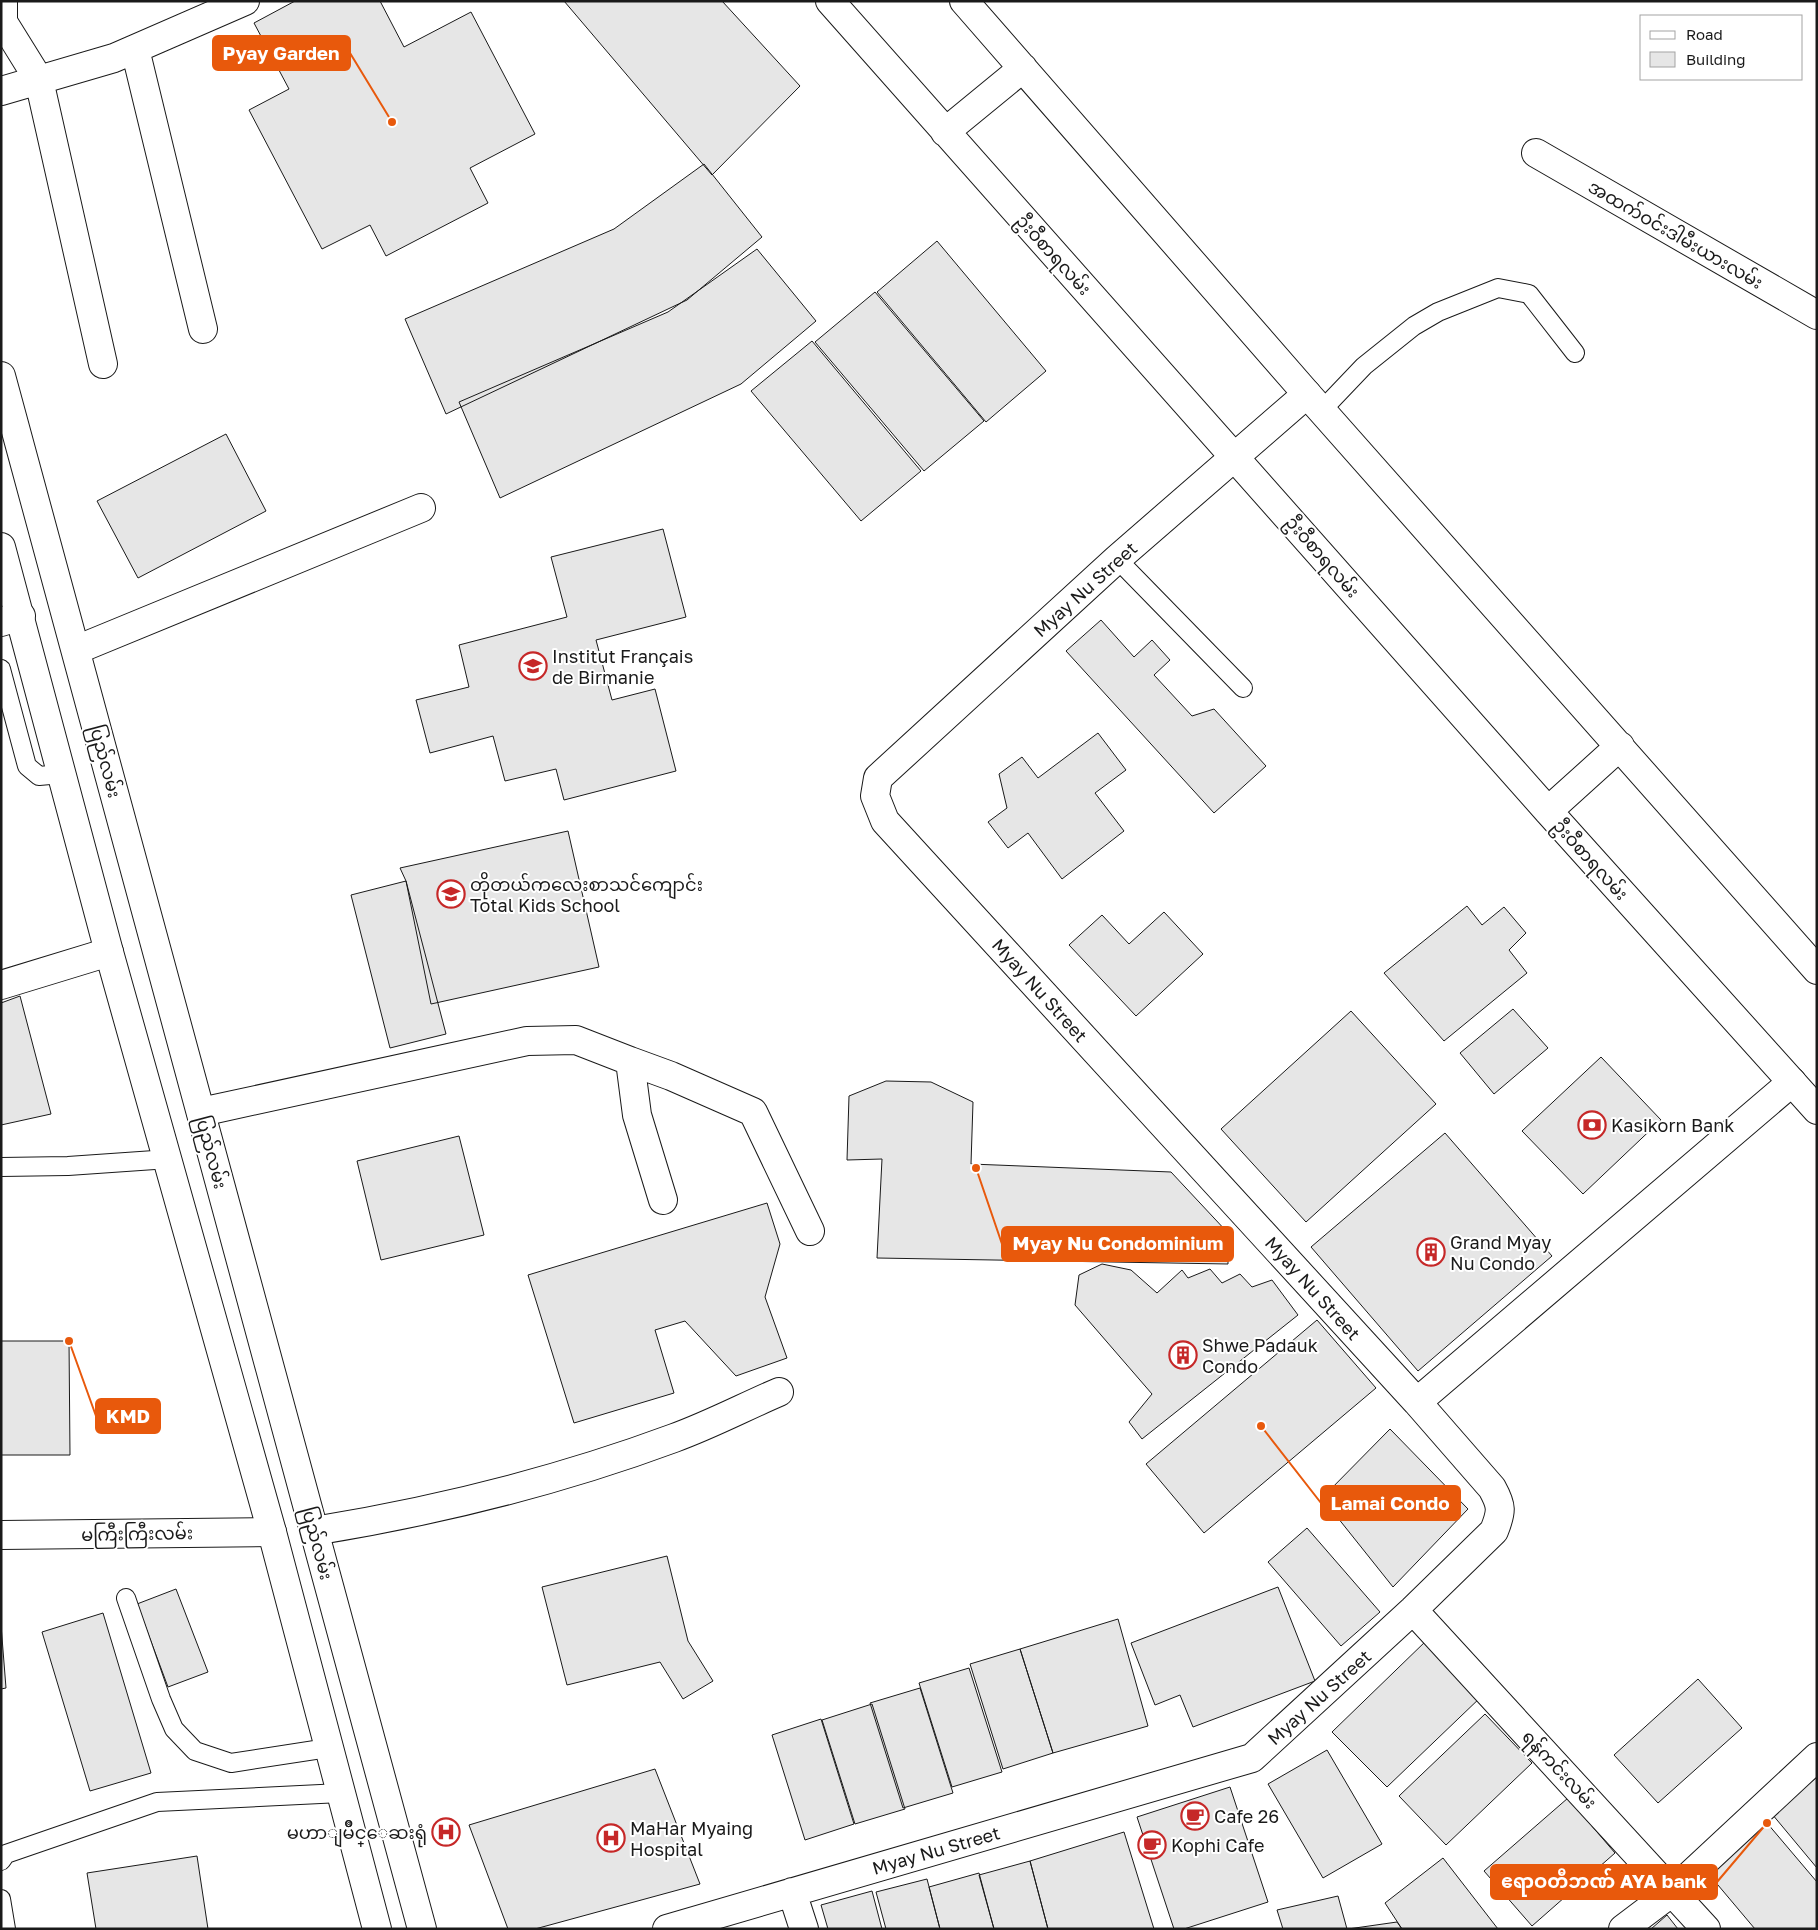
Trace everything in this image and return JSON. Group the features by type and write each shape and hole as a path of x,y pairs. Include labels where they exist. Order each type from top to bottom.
{"main road":[{"path":"4,1 3,22 39,80 104,364"},
{"path":"1,91 114,58 245,1"},
{"name":"ဦးဝီစာရလမ်း","path":"830,1 1548,811 1817,1110"},
{"path":"964,1 1817,970"},
{"path":"135,49 203,329"},
{"path":"945,132 1023,68"},
{"name":"အထက်ဝင်းဒါမီးယားလမ်း","path":"1536,153 1817,314"},
{"name":"ပြည်လမ်း","path":"1,376 422,1929"},
{"name":"Myay Nu Street","path":"667,1929 1252,1758 1413,1610 1494,1531 1500,1515 1500,1502 1492,1488 1417,1402 885,821 875,796 878,778 1117,559 1235,456 1315,402"},
{"path":"76,650 422,508"},
{"path":"1,547 8,622 61,774 272,1532 376,1929"},
{"path":"1548,811 1620,746"},
{"path":"1,985 109,952"},
{"path":"201,1112 527,1041 576,1040 671,1076 752,1112 810,1231"},
{"path":"630,1061 637,1115 663,1200"},
{"path":"1417,1402 1792,1082"},
{"path":"314,1531 396,1518 558,1477 676,1437 778,1392"},
{"name":"မကြီးကြီးလမ်း","path":"1,1535 272,1532"},
{"name":"ရန်ကင်းလမ်း","path":"1413,1610 1706,1929"},
{"path":"1623,1929 1672,1892 1817,1757"},
{"path":"792,1892 804,1929"}],"lane":[{"path":"1315,402 1414,326 1438,312 1498,288 1529,294 1575,354"},
{"path":"1117,559 1244,688"},
{"path":"1,669 27,766 39,776 61,774"},
{"path":"1,1167 68,1166 168,1159"},
{"path":"126,1598 161,1699 174,1729 195,1751 231,1763 328,1748"},
{"path":"1,1861 6,1854 157,1802 341,1793"},
{"path":"1,1899 6,1929"}],"building":[{"path":"295,1 380,1 404,47 471,12 535,134 470,168 488,203 386,256 370,225 322,249 249,110 289,89 254,23"},
{"path":"564,1 722,1 800,86 712,175"},
{"path":"704,164 762,237 687,300 446,414 405,319 614,229"},
{"path":"937,241 1046,371 986,422 877,292"},
{"path":"757,249 816,321 741,384 500,498 459,402 668,312"},
{"path":"875,292 984,421 924,471 815,342"},
{"path":"812,341 921,471 861,521 751,391"},
{"path":"226,434 266,511 138,578 97,501"},
{"name":"Institut Français de Birmanie","path":"663,529 686,617 596,640 612,700 655,689 676,771 564,800 556,769 505,781 493,736 430,753 416,700 469,687 459,645 567,617 551,557"},
{"path":"1101,620 1134,657 1152,640 1170,660 1154,675 1192,716 1214,709 1266,766 1214,813 1066,651"},
{"path":"1098,733 1126,770 1095,793 1124,831 1062,879 1028,833 1008,848 988,822 1007,808 999,774 1022,757 1038,778"},
{"path":"568,831 599,967 431,1004 406,881 400,868"},
{"path":"406,881 446,1034 390,1048 351,895"},
{"path":"1467,906 1482,925 1504,907 1526,933 1509,950 1527,973 1444,1041 1384,973"},
{"path":"1164,912 1203,954 1136,1016 1069,945 1102,915 1129,944"},
{"path":"20,996 51,1114 1,1125 1,1003"},
{"path":"1513,1009 1548,1048 1494,1094 1460,1053"},
{"path":"1351,1011 1436,1104 1306,1222 1221,1129"},
{"name":"Kasikorn Bank","path":"1601,1057 1661,1120 1583,1194 1522,1131"},
{"path":"886,1081 931,1082 973,1102 971,1164 1171,1172 1228,1233 1228,1264 877,1258 882,1159 847,1160 849,1096"},
{"name":"Grand Myay Nu Condo","path":"1445,1133 1552,1256 1418,1371 1311,1247"},
{"path":"459,1136 484,1235 381,1260 357,1161"},
{"path":"767,1203 780,1244 765,1297 787,1358 736,1376 685,1321 655,1330 674,1393 574,1423 528,1275"},
{"name":"Shwe Padauk Condo","path":"1102,1264 1131,1270 1157,1293 1182,1270 1188,1278 1210,1269 1222,1283 1240,1274 1252,1287 1272,1280 1298,1315 1142,1439 1129,1422 1152,1394 1075,1305 1079,1275"},
{"path":"1317,1320 1376,1388 1204,1533 1146,1464"},
{"path":"1,1341 69,1341 70,1455 1,1455"},
{"path":"1390,1429 1468,1509 1393,1587 1322,1498"},
{"path":"1307,1528 1380,1612 1341,1646 1268,1562"},
{"path":"667,1556 688,1641 713,1681 683,1699 660,1662 567,1685 542,1587"},
{"path":"1278,1587 1315,1681 1193,1727 1180,1695 1155,1705 1131,1643"},
{"path":"176,1589 208,1672 168,1687 137,1604"},
{"path":"103,1613 151,1773 90,1791 42,1632"},
{"path":"1118,1619 1148,1726 1053,1753 1020,1649"},
{"path":"1,1625 6,1688 1,1689"},
{"path":"1428,1639 1483,1695 1387,1787 1332,1732"},
{"path":"1020,1649 1053,1753 1003,1769 970,1664"},
{"path":"969,1668 1002,1772 952,1787 919,1683"},
{"path":"1698,1679 1742,1728 1658,1803 1614,1755"},
{"path":"920,1688 953,1793 903,1808 870,1703"},
{"path":"872,1704 905,1809 855,1824 822,1720"},
{"path":"1485,1714 1532,1763 1446,1845 1399,1796"},
{"path":"821,1719 854,1824 805,1840 772,1735"},
{"path":"1327,1750 1382,1844 1323,1878 1268,1784"},
{"path":"655,1769 700,1884 535,1929 508,1929 469,1825"},
{"path":"1817,1777 1817,1868 1772,1814"},
{"path":"1230,1787 1268,1902 1184,1929 1174,1929 1137,1817"},
{"path":"1568,1798 1615,1853 1532,1926 1484,1871"},
{"path":"1767,1823 1817,1882 1817,1929 1755,1929 1707,1872"},
{"path":"1124,1832 1154,1929 1048,1929 1030,1861"},
{"path":"197,1856 208,1929 96,1929 87,1873"},
{"path":"1443,1858 1498,1929 1402,1929 1385,1903"},
{"path":"1030,1861 1048,1929 994,1929 979,1875"},
{"path":"979,1873 994,1929 940,1929 929,1887"},
{"path":"927,1879 940,1929 886,1929 876,1892"},
{"path":"872,1891 882,1929 828,1929 821,1905"},
{"path":"1338,1896 1347,1929 1283,1929 1277,1910"},
{"path":"1667,1915 1678,1929 1651,1929"},
{"path":"1397,1922 1402,1929 1348,1929"}],"place":[{"name":"Pyay Garden","path":"392,122"},
{"name":"Institut Français de Birmanie","path":"533,666"},
{"name":"တိုတယ်ကလေးစာသင်ကျောင်း Total Kids School","path":"451,894"},
{"name":"Kasikorn Bank","path":"1592,1125"},
{"name":"Myay Nu Condominium","path":"976,1168"},
{"name":"Grand Myay Nu Condo","path":"1431,1252"},
{"name":"KMD","path":"69,1341"},
{"name":"Shwe Padauk Condo","path":"1183,1355"},
{"name":"Lamai Condo","path":"1261,1426"},
{"name":"Cafe 26","path":"1195,1816"},
{"name":"ဧရာဝတီဘဏ် AYA bank","path":"1767,1823"},
{"name":"မဟာျမိဳင္ေဆးရုံ","path":"446,1832"},
{"name":"MaHar Myaing Hospital","path":"611,1838"},
{"name":"Kophi Cafe","path":"1152,1845"}]}
